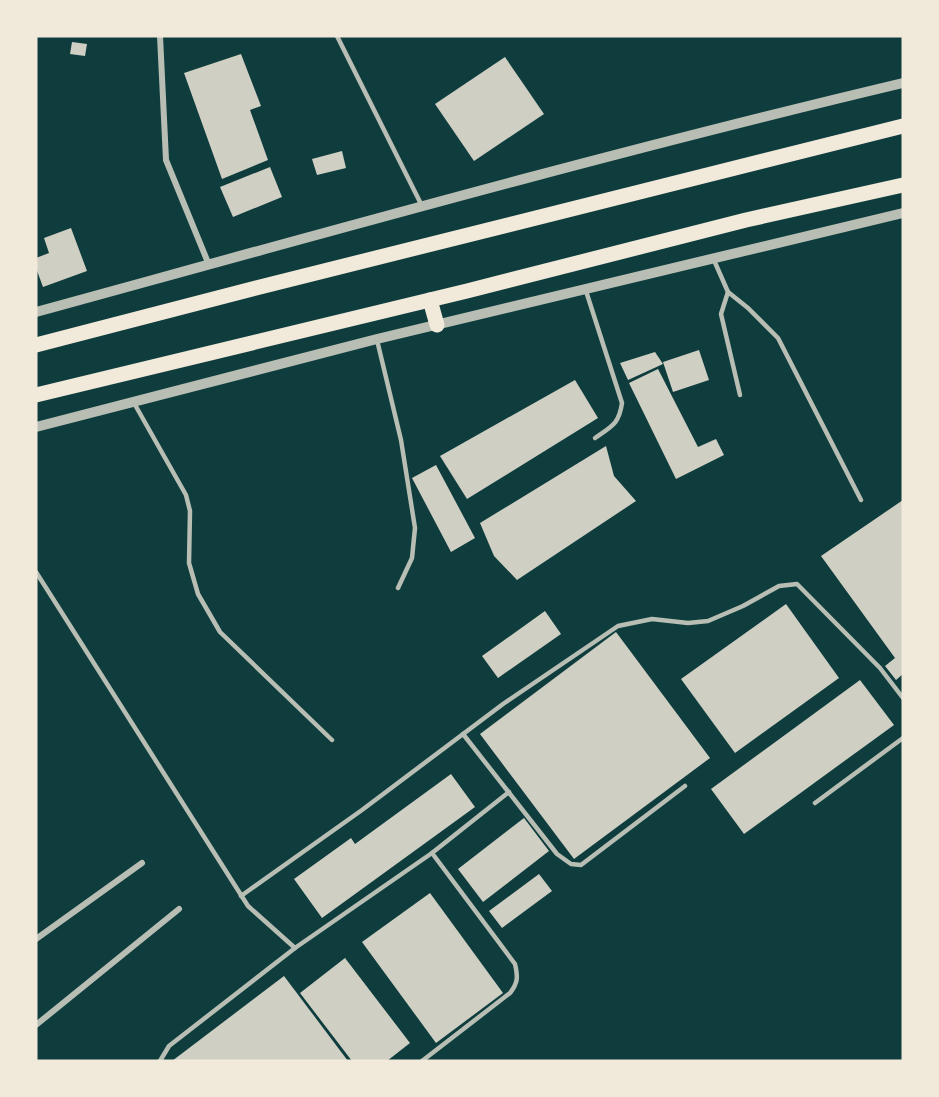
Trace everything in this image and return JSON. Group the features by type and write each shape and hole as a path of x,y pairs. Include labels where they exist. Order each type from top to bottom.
{"highway":[{"path":"36,345 903,126"},
{"path":"36,395 430,300 746,220 903,185"},
{"path":"430,300 437,325"}],"street":[{"path":"160,36 166,160 209,265"},
{"path":"36,312 422,206 714,129 903,83"},
{"path":"36,427 377,339 903,213"},
{"path":"36,939 142,863"},
{"path":"36,1025 179,909"}],"lane":[{"path":"337,36 422,206"},
{"path":"713,257 728,292 778,338 861,500"},
{"path":"585,288 622,403 620,416 616,423 595,438"},
{"path":"728,292 721,314 740,394"},
{"path":"377,339 401,440 416,528 412,558 398,588"},
{"path":"134,402 186,495 190,512 189,563 198,594 220,632 332,740"},
{"path":"36,572 241,896 248,906 295,948"},
{"path":"241,896 362,810 522,691 618,626 652,619 688,623 708,621 743,606 779,586 797,584 879,668 903,698"},
{"path":"463,734 557,854 571,864 581,865 685,786"},
{"path":"815,803 903,738"},
{"path":"160,1061 169,1046 295,948 432,853 509,792"},
{"path":"422,1061 510,993 517,984 518,974 516,964 432,853"}],"building":[{"path":"72,42 87,44 85,56 70,54"},
{"path":"241,54 261,106 250,110 268,160 222,179 184,73"},
{"path":"505,57 544,114 474,161 435,104"},
{"path":"342,151 346,168 317,175 312,159"},
{"path":"270,167 282,197 233,217 220,187"},
{"path":"71,228 87,271 43,287 36,268 36,258 49,253 44,238"},
{"path":"699,350 709,380 673,392 663,362"},
{"path":"655,352 663,364 628,380 620,363"},
{"path":"658,369 698,447 716,439 724,455 676,479 629,383"},
{"path":"575,380 598,418 467,499 440,456"},
{"path":"606,446 614,476 636,501 517,580 494,556 480,523"},
{"path":"436,465 475,538 451,552 412,478"},
{"path":"903,500 903,674 896,680 885,666 895,658 821,556"},
{"path":"786,604 839,678 735,753 681,679"},
{"path":"545,611 561,634 498,678 482,656"},
{"path":"616,632 710,758 574,859 480,734"},
{"path":"860,680 894,725 744,834 711,789"},
{"path":"451,774 475,807 322,918 294,879 351,838 355,844"},
{"path":"524,818 549,851 483,902 458,869"},
{"path":"539,874 552,891 502,928 489,911"},
{"path":"430,893 503,993 436,1043 362,942"},
{"path":"345,958 410,1043 387,1061 352,1061 300,993"},
{"path":"284,976 348,1061 172,1061"}]}
